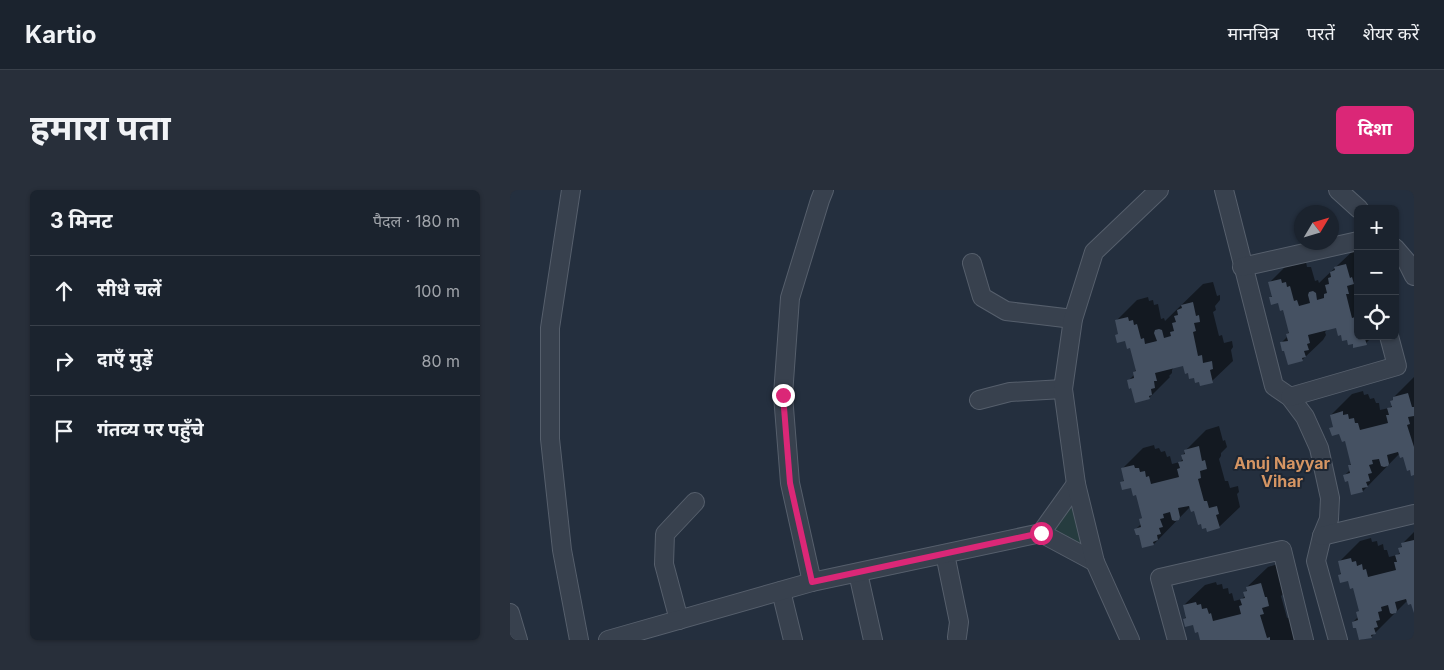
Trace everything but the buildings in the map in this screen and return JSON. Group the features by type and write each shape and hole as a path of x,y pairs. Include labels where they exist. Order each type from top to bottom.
{"street":[{"path":"571,190 550,328 550,439 562,550 580,640"},
{"path":"812,582 790,483 783,395 790,298 824,190"},
{"path":"1130,640 1095,562 1076,484 1063,389 1073,318 1094,252 1159,190"},
{"path":"1224,190 1242,267 1274,386 1290,397 1305,417 1319,448 1330,498 1329,519 1322,536 1316,561 1338,640"},
{"path":"1338,190 1355,205"},
{"path":"1242,267 1354,242"},
{"path":"972,263 982,297 1006,311 1073,318"},
{"path":"1290,397 1397,366 1390,340"},
{"path":"978,400 1010,392 1063,389"},
{"path":"1041,533 1076,484"},
{"path":"679,620 664,564 666,534 696,502"},
{"path":"1322,536 1414,514"},
{"path":"608,640 812,582 1041,533 1095,562"},
{"path":"1177,640 1160,578 1282,550 1304,640"},
{"path":"945,554 960,622 957,637"},
{"path":"858,573 873,640"},
{"path":"781,591 793,640"},
{"path":"510,613 518,640"}],"green space":[{"path":"1070,500 1075,505 1083,544 1080,548 1055,534 1052,527"}],"district":[{"name":"Anuj Nayyar Vihar","path":"1282,472"}],"route":[{"path":"783,395 790,483 812,582 1041,533"}]}
